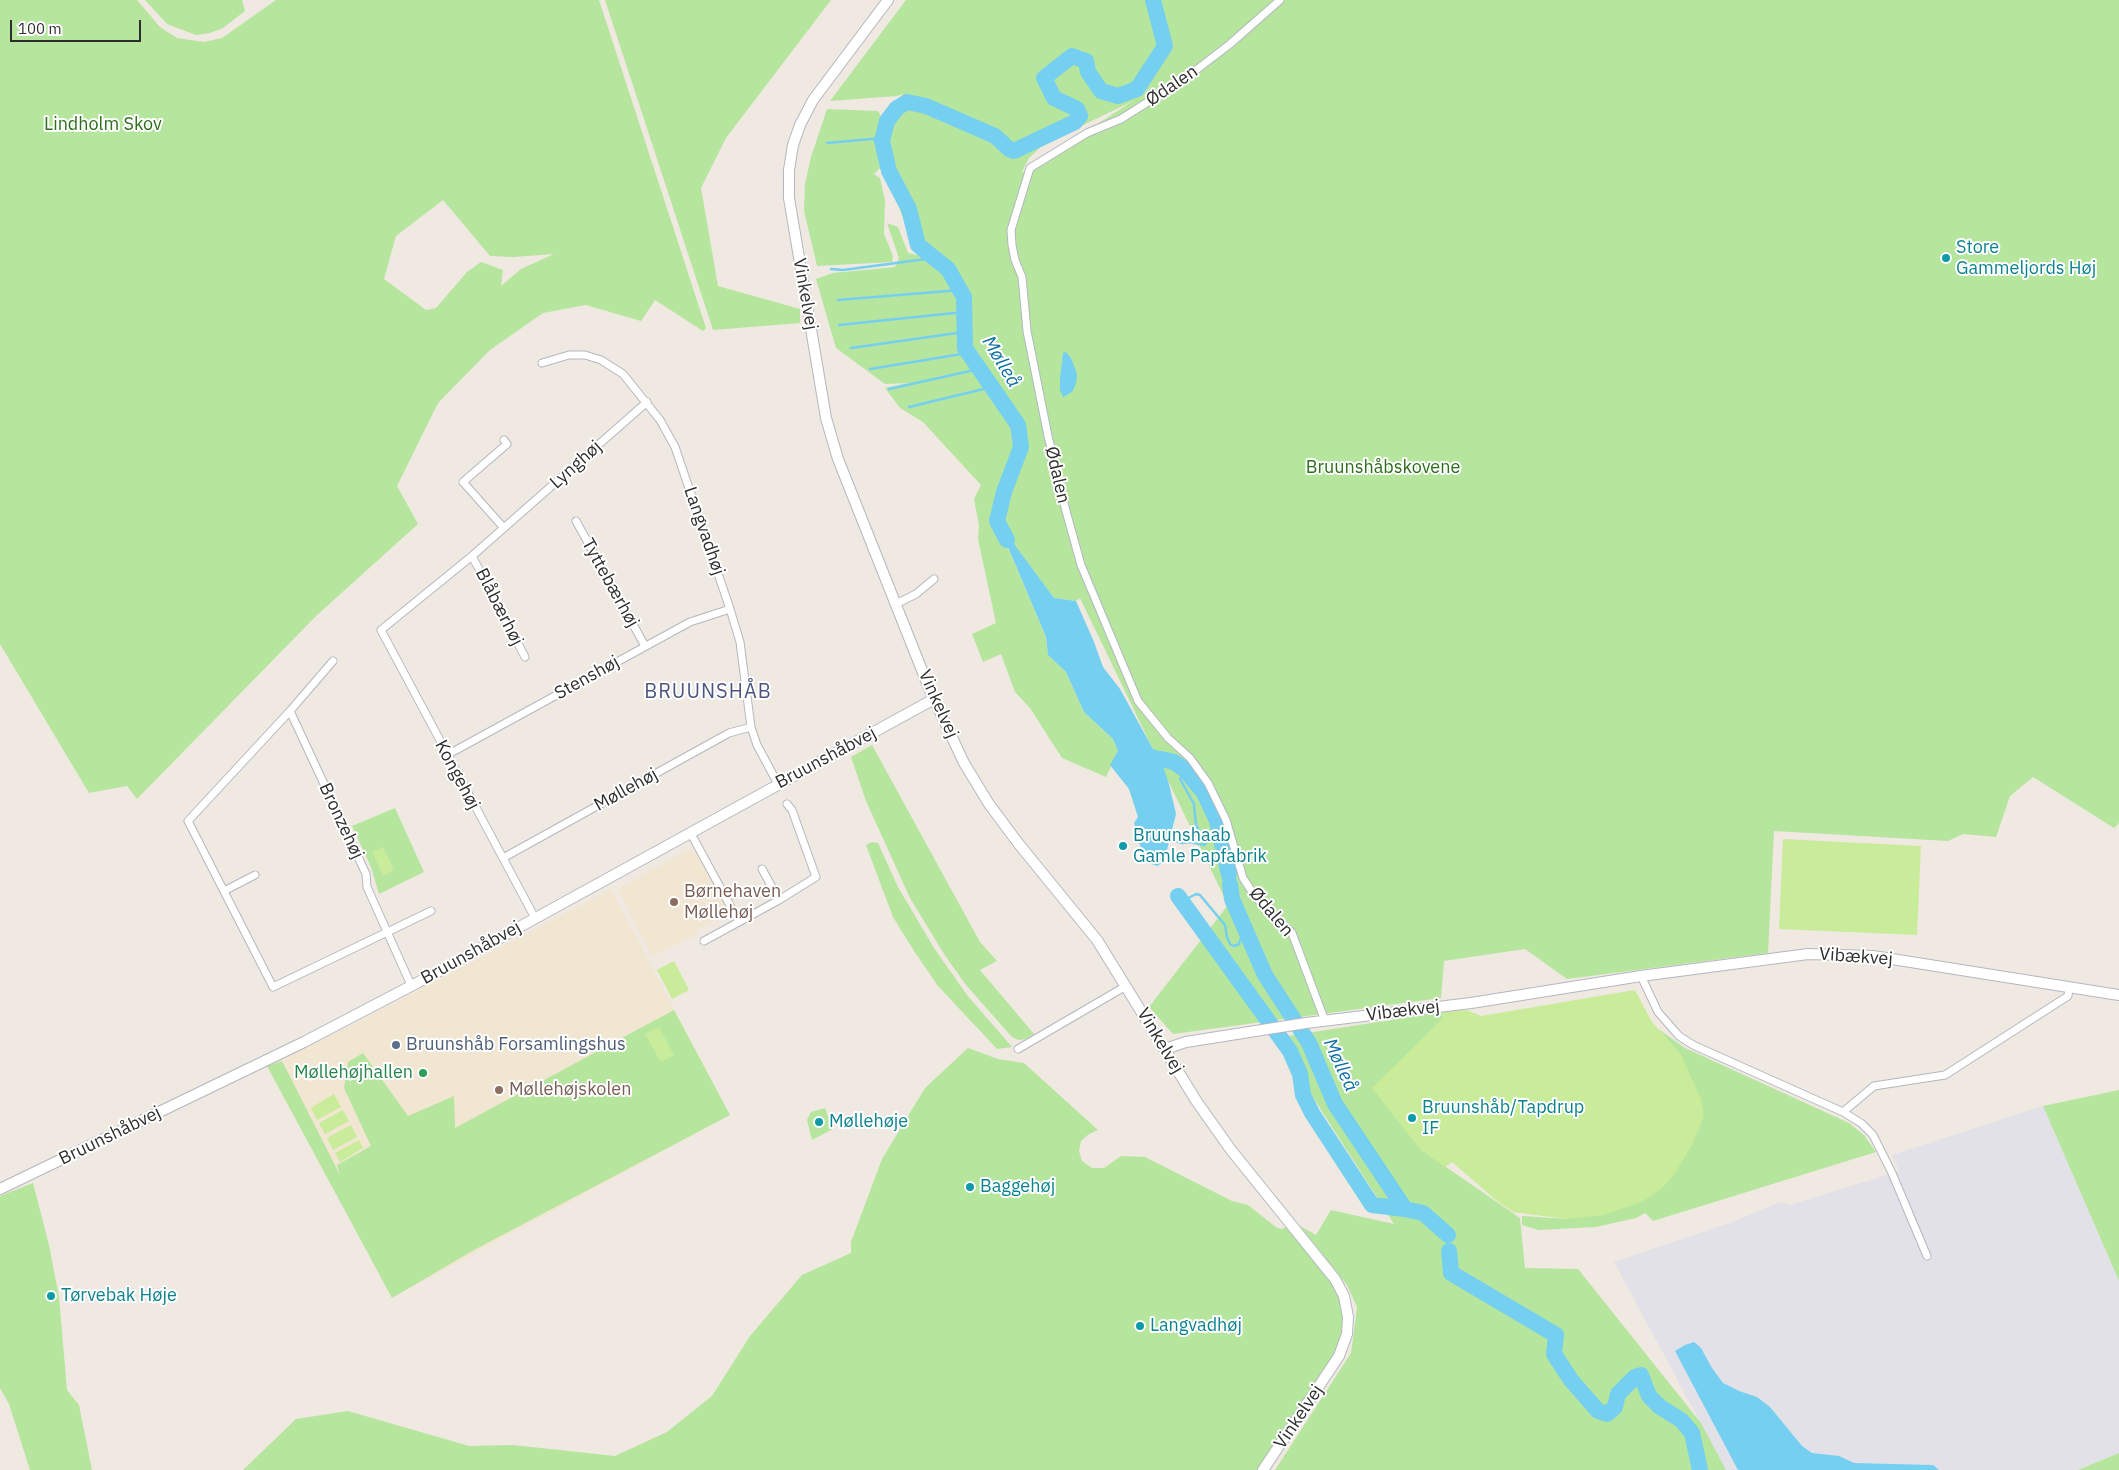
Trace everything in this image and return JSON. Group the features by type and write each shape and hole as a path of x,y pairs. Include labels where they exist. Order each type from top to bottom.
{"street":[{"name":"Vinkelvej","path":"888,0 813,100 800,125 789,170 789,198 826,418 838,459 934,699 964,763 989,804 1018,843 1076,913 1126,986 1197,1102 1231,1150 1335,1279 1344,1296 1348,1317 1347,1334 1339,1356 1263,1470"},
{"name":"Ødalen","path":"1280,0 1230,44 1187,77 1121,119 1088,133 1055,151 1030,168 1011,230 1015,260 1022,277 1027,331 1048,436 1081,565 1138,701 1168,738 1190,758 1208,783 1226,820 1243,878 1256,898 1292,934 1325,1021"},
{"name":"Langvadhøj","path":"542,363 569,355 601,360 623,374 660,420 675,447 730,609 740,642 751,727 757,745 778,784"},
{"name":"Lynghøj","path":"381,630 556,484 647,402"},
{"path":"503,528 463,482 507,444 504,440"},
{"name":"Tyttebærhøj","path":"576,521 645,646"},
{"name":"Blåbærhøj","path":"472,556 525,657"},
{"path":"896,604 916,594 934,579"},
{"name":"Stenshøj","path":"447,756 690,622 730,609"},
{"name":"Kongehøj","path":"381,630 535,918"},
{"path":"333,661 290,711 188,821 273,987 431,911"},
{"name":"Bruunshåbvej","path":"0,1189 304,1042 412,986 934,699"},
{"name":"Bronzehøj","path":"290,711 366,874 367,887 412,986"},
{"name":"Møllehøj","path":"503,858 729,733 751,727"},
{"path":"704,941 779,900 816,877 792,810 787,804"},
{"path":"690,832 738,922"},
{"path":"762,869 779,900"},
{"path":"224,891 256,875"},
{"name":"Vibækvej","path":"1165,1049 1186,1042 1306,1023 1471,1003 1641,976 1808,954 1873,956 2119,995"},
{"path":"1641,976 1658,1012 1679,1036 1693,1045 1843,1112 1861,1123 1873,1135 1892,1173 1927,1256"},
{"path":"1018,1049 1126,986"},
{"path":"1843,1112 1874,1086 1944,1074 2068,996 2069,988"}],"shaded area":[{"name":"Børnehaven Møllehøj","path":"690,849 697,853 729,913 697,930 697,935 652,956 619,891 621,887"},
{"name":"Møllehøjskolen","path":"611,889 730,1115 392,1298 267,1066 350,1026"},
{"path":"2043,1106 2119,1281 2119,1453 2078,1470 1726,1470 1614,1262 1735,1221 1781,1202 1790,1205 1899,1171 1892,1155"}],"green space":[{"name":"Lindholm Skov","path":"0,0 137,0 160,27 177,38 204,42 222,38 276,0 599,0 706,328 703,331 655,300 641,321 586,305 543,313 490,350 438,403 397,486 418,524 316,616 137,799 127,786 89,793 0,644","holes":["443,200 490,256 513,257 554,254 521,269 501,286 503,270 481,262 467,272 436,308 426,310 384,279 396,236"]},
{"path":"145,0 242,0 245,11 223,28 210,33 196,35 167,24"},
{"path":"605,0 831,0 726,138 701,188 718,286 800,309 800,323 713,330"},
{"name":"Bruunshåbskovene","path":"906,0 2119,0 2119,823 2114,828 2033,777 2010,796 1996,837 1963,834 1948,841 1774,831 1768,953 1567,979 1525,949 1444,961 1441,998 1173,1034 1149,1007 1228,905 1080,598 1076,601 1054,598 998,524 1046,637 1048,655 1066,672 1084,712 1113,739 1118,751 1106,777 1062,758 1030,708 1015,692 1001,654 983,662 972,634 996,623 978,539 979,525 974,499 981,485 923,422 900,408 885,388 908,383 885,384 836,348 816,279 833,273 895,267 899,258 887,223 898,227 908,253 917,255 883,165 874,174 880,178 885,201 884,234 893,256 892,262 817,266 804,211 805,184 811,157 827,109 878,111 881,116 876,136 882,157 879,135 884,117 903,94 830,101","holes":["1133,101 1023,172 1029,158 1044,144"]},
{"path":"872,745 980,942 997,961 980,970 1034,1034 1026,1039 1018,1040 1012,1037 966,985 944,954 910,898 866,801 851,757"},
{"path":"395,808 424,872 379,894 371,867 352,826"},
{"path":"1783,839 1921,846 1917,935 1779,929"},
{"path":"872,842 878,843 898,887 934,948 967,995 1012,1047 997,1049 938,986 914,951 893,917 866,845"},
{"path":"383,847 394,870 383,876 372,852"},
{"path":"674,961 689,990 672,999 657,970"},
{"path":"1635,990 1652,1022 1681,1055 1701,1099 1704,1116 1692,1145 1674,1175 1661,1189 1643,1201 1604,1215 1566,1219 1513,1212 1452,1162 1445,1167 1420,1149 1372,1088 1443,1018 1442,1012 1467,1010 1481,1016"},
{"path":"674,1010 730,1115 474,1250 392,1298 267,1066 282,1061 340,1175 337,1165 371,1146 344,1088 348,1062 363,1053 408,1116 454,1096 455,1128"},
{"path":"1442,1012 1443,1018 1420,1149 1520,1218 1525,1268 1578,1269 1701,1423 1726,1470 1275,1470 1351,1353 1357,1307 1347,1285 1300,1226 1316,1235 1331,1210 1394,1224 1275,1038"},
{"path":"659,1027 674,1055 661,1062 645,1034"},
{"path":"1657,1028 1685,1048 1849,1123 1864,1135 1876,1152 1653,1221 1645,1213 1636,1218 1596,1227 1539,1230 1522,1225 1522,1216 1566,1219 1681,1055"},
{"path":"968,1048 998,1059 1024,1063 1098,1130 1089,1134 1081,1141 1079,1151 1082,1161 1092,1168 1104,1168 1121,1156 1145,1157 1232,1201 1248,1205 1277,1228 1282,1229 1286,1227 1329,1279 1342,1305 1343,1320 1340,1340 1327,1368 1323,1370 1259,1470 243,1470 296,1419 348,1411 469,1446 513,1445 615,1456 667,1432 712,1396 750,1336 802,1275 851,1253 851,1242 882,1159 925,1088"},
{"path":"2119,1090 2119,1281 2043,1106"},
{"path":"334,1094 341,1107 317,1120 311,1108"},
{"path":"825,1108 833,1129 812,1140 807,1120 811,1112"},
{"path":"343,1110 349,1121 325,1134 319,1123"},
{"path":"351,1125 357,1137 333,1150 327,1138"},
{"path":"359,1140 363,1148 340,1162 335,1153"},
{"path":"33,1183 49,1245 59,1297 67,1390 79,1405 92,1470 30,1470 9,1404 0,1388 0,1196"},
{"path":"2119,1453 2119,1470 2078,1470"}],"water":[{"path":"1066,352 1071,358 1077,374 1076,384 1072,392 1063,397 1060,390 1060,378 1063,353"},
{"path":"997,521 1054,598 1076,601 1103,667 1120,689 1153,749 1162,752 1161,760 1176,814 1164,862 1157,866 1149,863 1139,843 1134,823 1138,817 1129,789 1110,765 1118,751 1113,739 1084,712 1066,672 1048,655 1046,637"},
{"path":"1694,1342 1701,1348 1723,1383 1757,1397 1770,1407 1802,1446 1812,1453 1839,1456 1854,1463 1933,1465 1939,1470 1738,1470 1675,1351"}],"waterway":[{"name":"Mølleå","path":"1007,540 997,521 1004,492 1021,447 1018,425 965,348 964,297 948,269 918,245 909,209 889,171 882,141 887,121 897,108 907,102 926,106 995,136 1009,149 1014,151 1075,122 1080,116 1077,109 1054,98 1044,78 1072,56 1086,61 1088,72 1101,91 1118,96 1137,89 1165,46 1153,0"},
{"path":"827,143 883,138"},
{"path":"831,269 843,270 934,258"},
{"path":"838,300 960,290"},
{"path":"839,325 964,312"},
{"path":"851,348 964,332"},
{"path":"870,369 968,353"},
{"path":"889,389 979,369"},
{"path":"909,407 992,387"},
{"name":"Mølleå","path":"1139,759 1161,759 1174,762 1185,770 1204,793 1217,821 1229,875"},
{"path":"1167,839 1182,843 1190,842 1204,845 1206,843 1196,825 1194,804 1180,779 1185,770"},
{"name":"Mølleå","path":"1230,884 1232,899 1265,975 1309,1043 1335,1104 1405,1209"},
{"path":"1183,901 1196,894 1200,895 1225,925 1227,937 1230,944 1234,946 1239,944 1243,932 1247,930"},
{"path":"1178,896 1290,1051 1300,1074 1303,1095 1312,1113 1372,1205 1423,1213 1448,1235"},
{"name":"Mølleå","path":"1449,1251 1451,1273 1556,1335 1554,1354 1571,1380 1598,1411 1607,1414 1615,1407 1618,1394 1635,1377 1641,1375 1649,1396 1660,1407 1681,1420 1692,1433 1700,1470"}],"place":[{"name":"Store Gammeljords Høj","path":"1946,258"},
{"name":"Bruunshaab Gamle Papfabrik","path":"1123,846"},
{"name":"Børnehaven Møllehøj","path":"674,902"},
{"name":"Bruunshåb Forsamlingshus","path":"396,1045"},
{"name":"Møllehøjhallen","path":"423,1073"},
{"name":"Møllehøjskolen","path":"499,1090"},
{"name":"Bruunshåb/Tapdrup IF","path":"1412,1118"},
{"name":"Møllehøje","path":"819,1122"},
{"name":"Baggehøj","path":"970,1187"},
{"name":"Tørvebak Høje","path":"51,1296"},
{"name":"Langvadhøj","path":"1140,1326"}],"district":[{"name":"BRUUNSHÅB","path":"708,692"}]}
